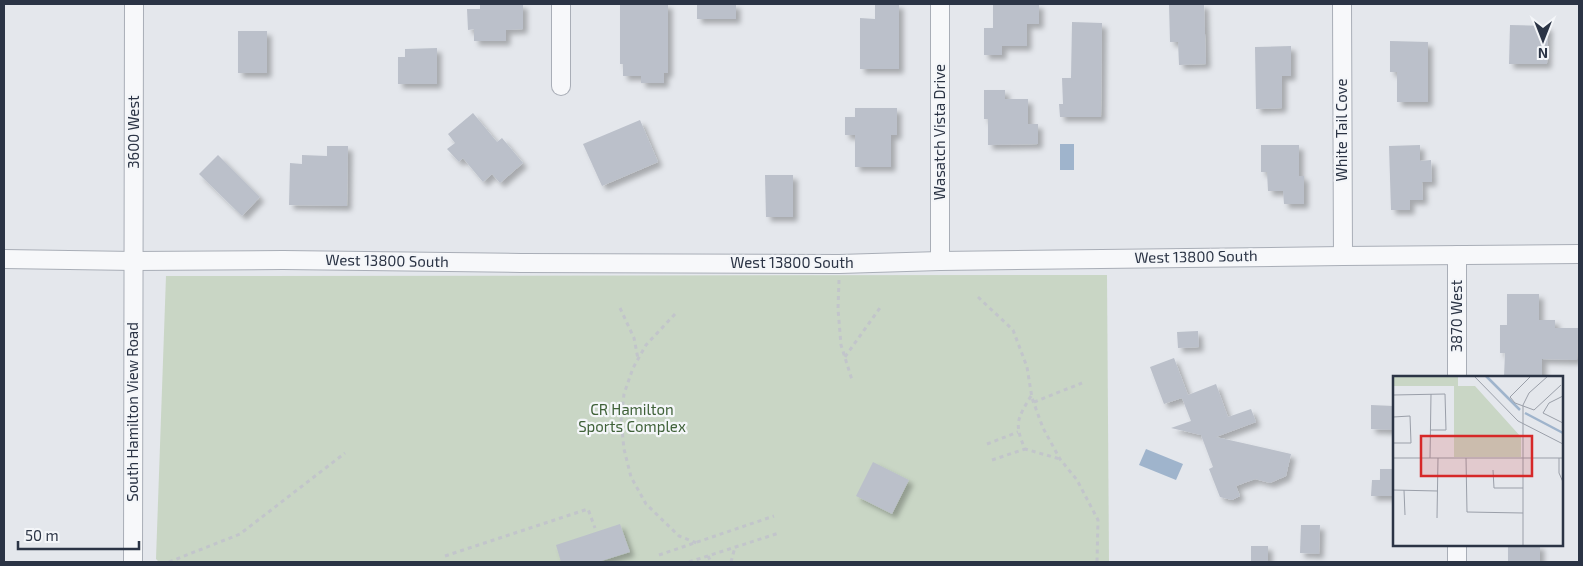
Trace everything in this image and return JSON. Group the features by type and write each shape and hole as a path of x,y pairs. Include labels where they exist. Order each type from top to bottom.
{"street":[{"name":"3600 West","path":"134,4 134,261"},
{"path":"561,86 562,4"},
{"name":"Wasatch Vista Drive","path":"940,4 940,261"},
{"name":"White Tail Cove","path":"1342,4 1343,256"},
{"name":"West 13800 South","path":"4,259 839,264 940,261 1579,254"},
{"name":"3870 West","path":"1457,255 1457,376"},
{"name":"South Hamilton View Road","path":"133,562 134,261"},
{"path":"1457,546 1457,562"}],"path":[{"path":"839,276 838,309 842,344 852,380"},
{"path":"978,297 1013,330 1027,367 1032,395 1043,428 1060,459 1077,480 1098,520 1097,562"},
{"path":"845,357 882,305"},
{"path":"620,308 634,338 638,359"},
{"path":"676,314 646,345 633,368 624,394 621,420 624,449 631,477 646,504 679,536 697,543"},
{"path":"1034,402 1082,383"},
{"path":"1025,449 1018,432 1019,415 1032,395"},
{"path":"987,444 1018,432"},
{"path":"992,460 1025,449 1060,459"},
{"path":"169,562 240,534 345,453"},
{"path":"446,556 588,509 595,528"},
{"path":"659,556 774,516"},
{"path":"689,562 779,533"},
{"path":"731,562 735,547"},
{"path":"708,556 711,562"}],"green space":[{"name":"CR Hamilton Sports Complex","path":"1107,275 1109,562 159,562 156,559 166,276"}],"water":[{"path":"1060,144 1074,144 1074,170 1060,170"},
{"path":"1146,449 1183,464 1176,480 1139,465"}],"building":[{"path":"480,4 523,4 523,29 506,30 506,41 474,41 474,29 468,30 467,9 480,9"},
{"path":"620,4 668,4 668,73 664,73 664,83 641,83 641,76 623,76 623,64 620,64"},
{"path":"697,4 736,4 736,19 697,19"},
{"path":"875,4 899,4 899,69 860,69 860,18 875,19"},
{"path":"993,4 1039,4 1039,24 1027,24 1027,46 1002,46 1002,55 984,55 984,28 993,28"},
{"path":"1169,4 1204,4 1206,64 1179,65 1178,42 1170,42"},
{"path":"1072,22 1102,23 1101,117 1060,117 1059,104 1063,104 1062,78 1071,78"},
{"path":"1510,25 1548,26 1547,64 1509,64"},
{"path":"238,31 267,31 267,73 238,73"},
{"path":"1390,41 1428,42 1428,102 1397,102 1397,72 1390,72"},
{"path":"1291,46 1291,76 1282,76 1282,108 1256,109 1255,47"},
{"path":"437,48 437,84 398,84 398,57 405,57 405,49"},
{"path":"984,90 1005,90 1005,99 1028,99 1028,124 1038,124 1038,144 988,145 988,119 984,119"},
{"path":"855,108 897,108 897,135 891,135 891,167 855,167 855,135 845,135 845,117 855,117"},
{"path":"473,113 497,142 502,138 523,163 500,183 492,174 483,182 463,158 459,162 447,149 455,143 448,134"},
{"path":"640,120 658,162 602,186 583,144"},
{"path":"1261,145 1299,145 1299,176 1304,176 1304,204 1284,204 1283,191 1268,191 1267,172 1261,172"},
{"path":"1420,145 1420,161 1431,160 1432,182 1422,182 1423,200 1410,200 1410,210 1391,210 1389,146"},
{"path":"327,146 348,146 347,206 289,205 290,163 302,164 302,155 327,156"},
{"path":"218,155 260,197 242,216 199,174"},
{"path":"765,175 793,175 793,217 766,217"},
{"path":"1507,294 1539,294 1539,320 1555,320 1555,328 1578,328 1577,360 1542,359 1542,376 1504,376 1505,353 1500,353 1500,325 1507,325"},
{"path":"1198,331 1199,347 1178,348 1177,332"},
{"path":"1174,358 1188,395 1216,384 1228,417 1251,409 1256,422 1216,437 1291,454 1286,476 1270,483 1255,479 1236,486 1240,496 1232,500 1220,497 1209,469 1213,467 1201,435 1171,428 1191,421 1182,398 1164,404 1150,367"},
{"path":"1371,405 1393,406 1393,430 1371,429"},
{"path":"873,462 909,480 892,514 856,496"},
{"path":"1380,469 1393,469 1393,496 1371,496 1372,480 1380,480"},
{"path":"620,524 630,552 598,562 561,562 556,545"},
{"path":"1301,525 1320,525 1319,554 1300,553"},
{"path":"1251,546 1268,546 1268,562 1251,562"},
{"path":"1508,546 1540,546 1540,562 1508,562"}]}
